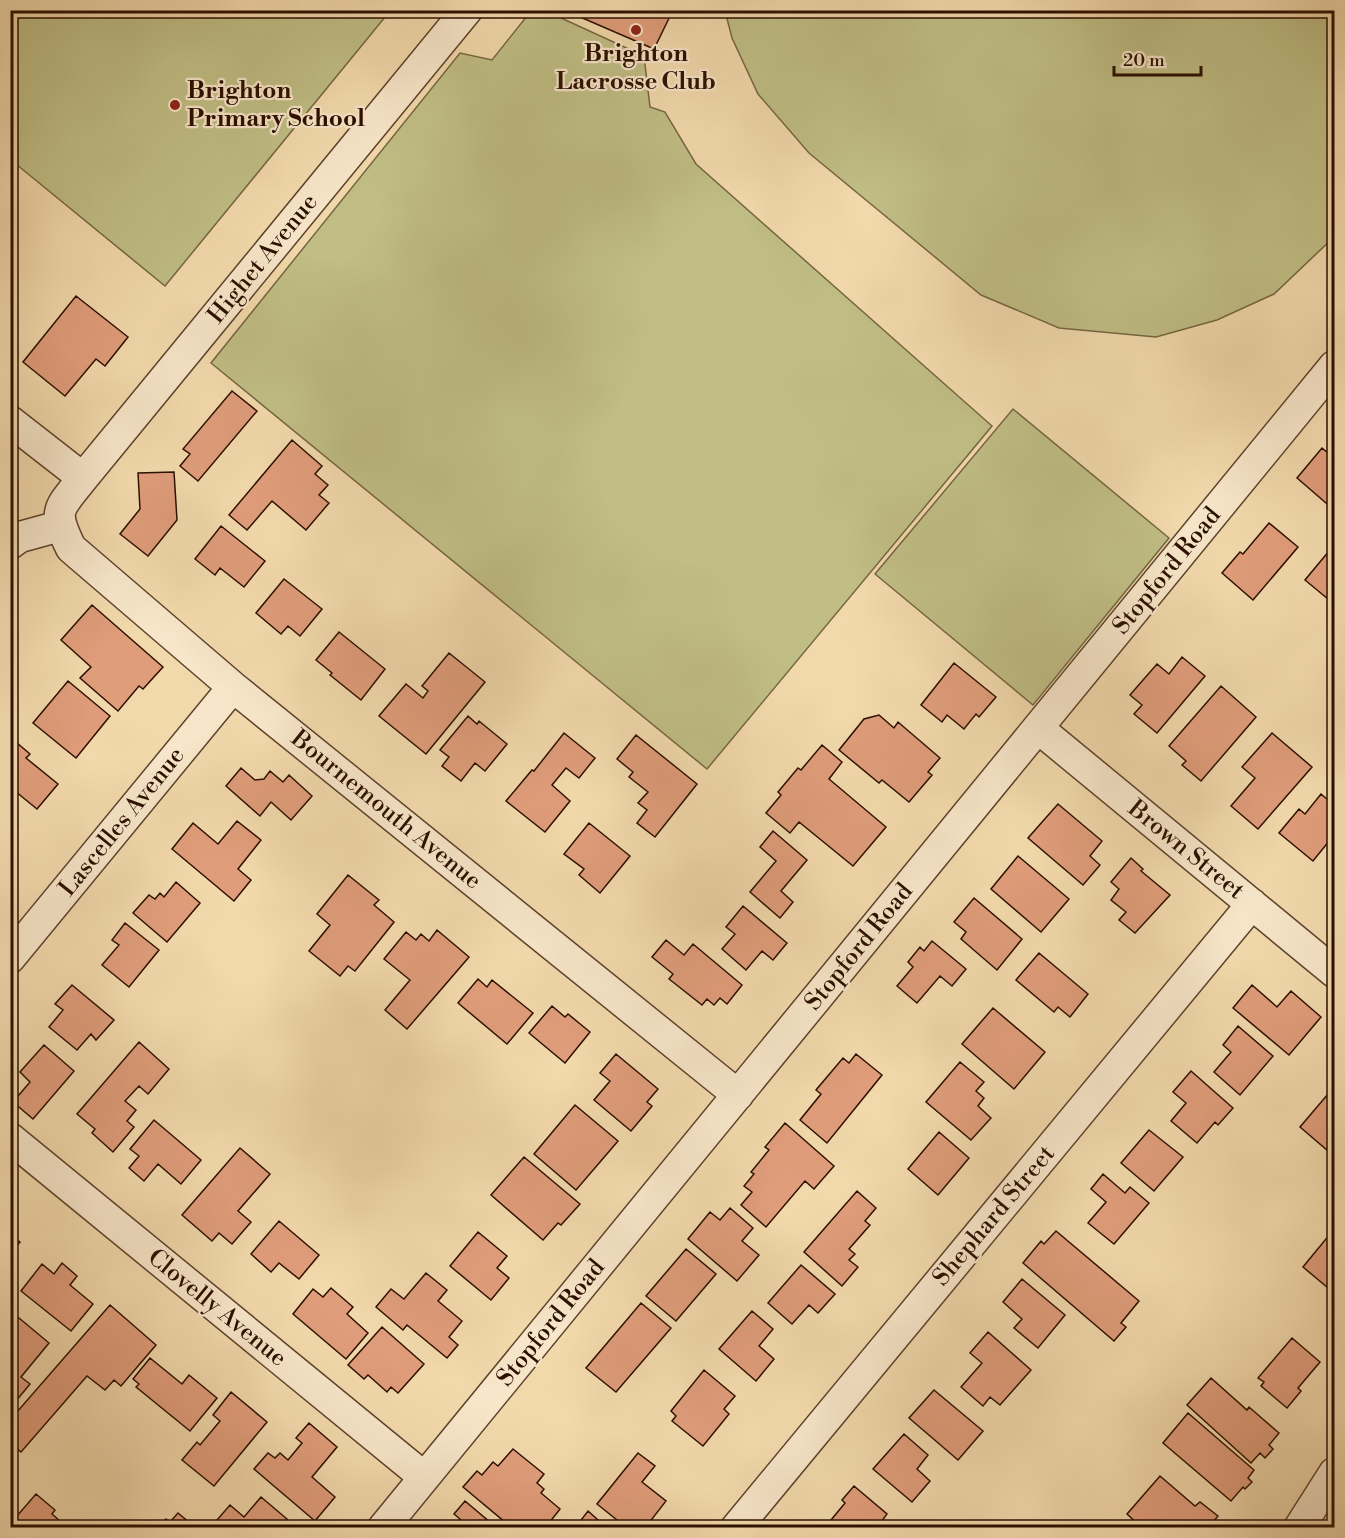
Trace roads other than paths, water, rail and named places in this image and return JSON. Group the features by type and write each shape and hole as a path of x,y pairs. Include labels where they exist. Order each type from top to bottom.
{"street":[{"name":"Highet Avenue","path":"60,517 82,478 467,10"},
{"name":"Stopford Road","path":"383,1527 1335,366"},
{"path":"10,421 82,478"},
{"path":"10,544 60,517"},
{"name":"Bournemouth Avenue","path":"60,517 70,548 233,687 738,1095"},
{"name":"Lascelles Avenue","path":"10,958 233,687"},
{"name":"Brown Street","path":"1038,728 1335,972"},
{"name":"Shephard Street","path":"736,1527 1252,904"},
{"name":"Clovelly Avenue","path":"10,1138 424,1478"},
{"path":"1299,1527 1335,1473"}],"place":[{"name":"Brighton Lacrosse Club","path":"636,30"},
{"name":"Brighton Primary School","path":"175,105"}]}
